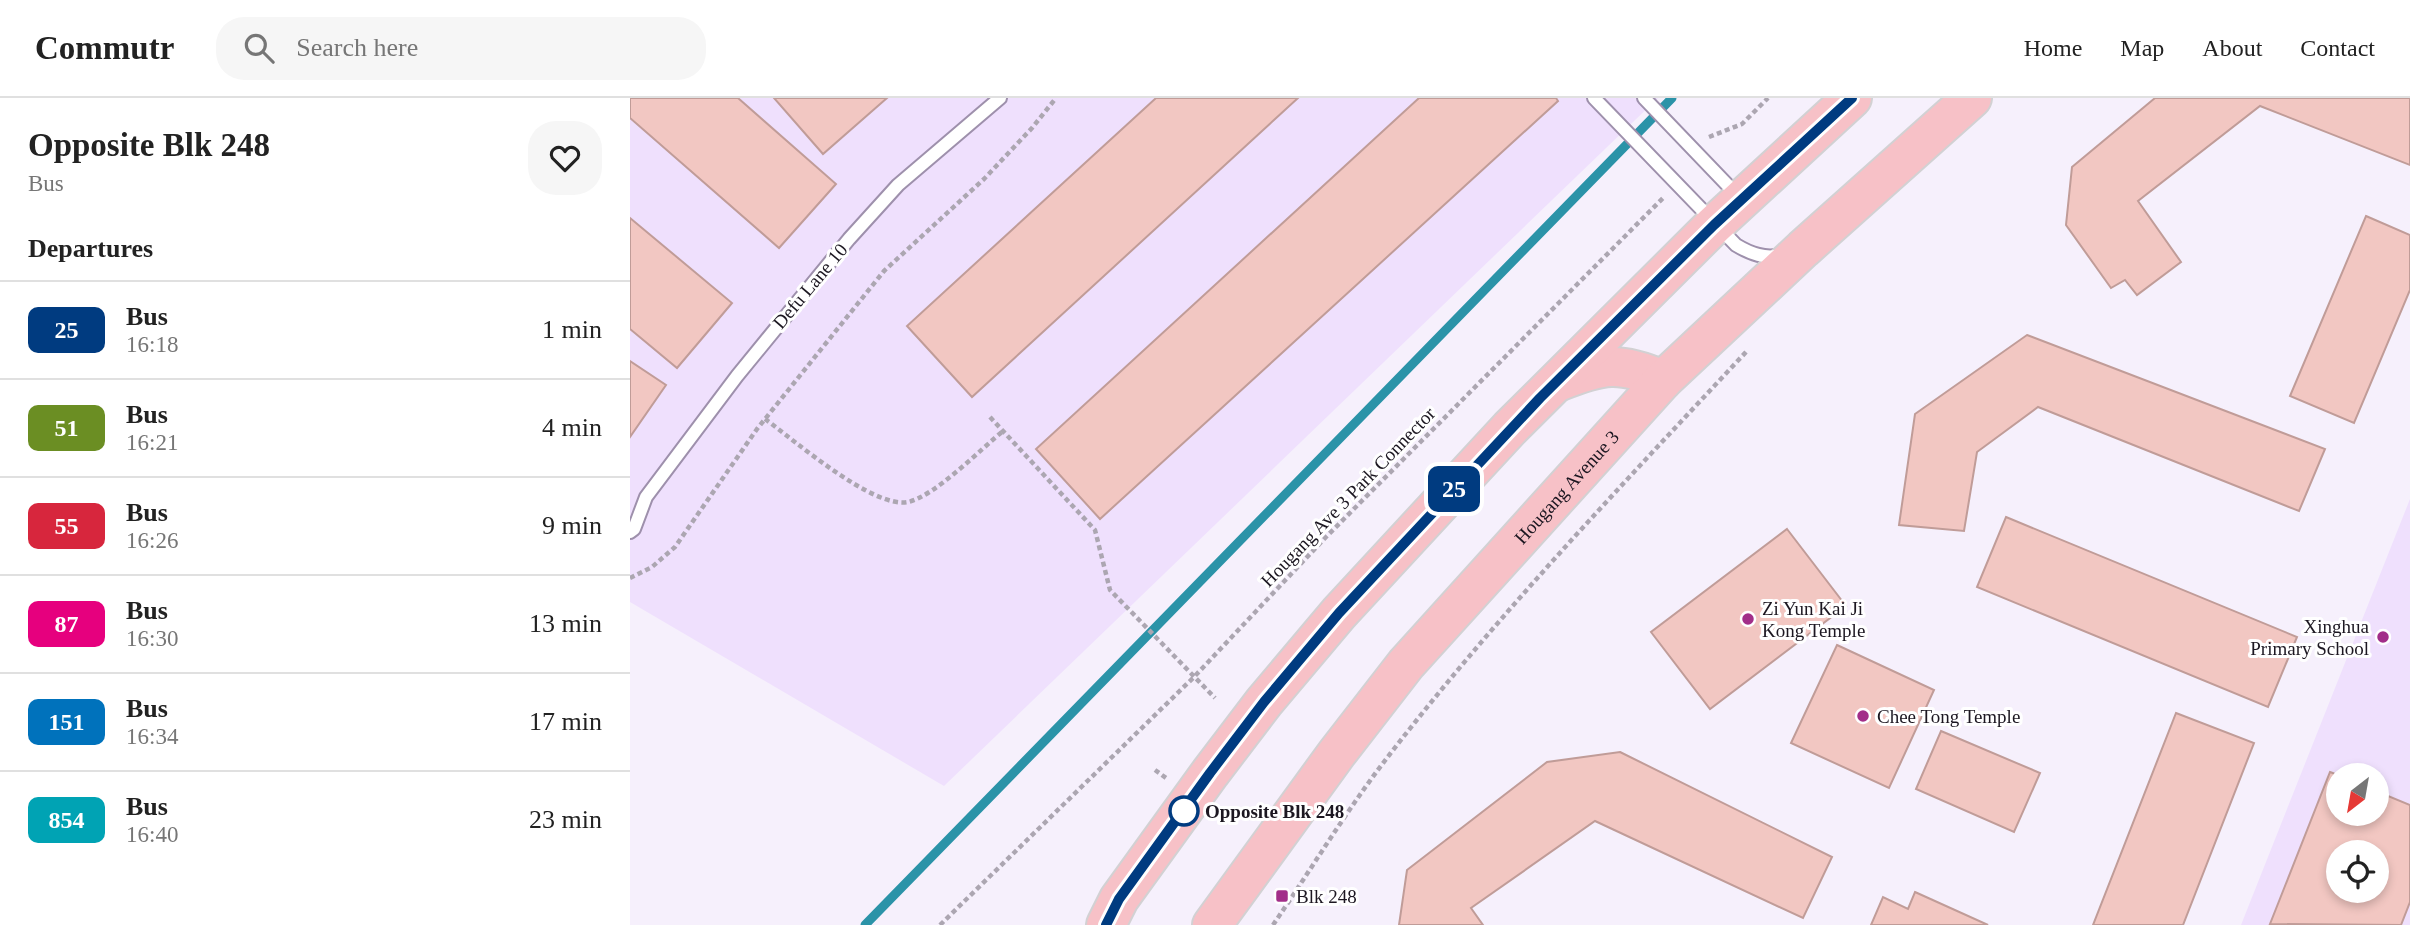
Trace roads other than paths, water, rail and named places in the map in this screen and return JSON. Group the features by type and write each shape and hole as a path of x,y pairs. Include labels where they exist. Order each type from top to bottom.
{"highway":[{"path":"1106,925 1119,899 1264,702 1339,613 1510,428 1728,212 1852,98"},
{"name":"Hougang Avenue 3","path":"1212,925 1406,664 1663,380 1803,249 1972,98"},
{"path":"1555,384 1590,370 1618,366 1640,370 1663,380"}],"lane":[{"name":"Defu Lane 10","path":"630,532 634,529 646,497 737,376 849,239 898,185 1000,98"},
{"path":"1594,98 1665,171 1728,212"},
{"path":"1644,98 1688,144 1728,212 1736,245 1752,255 1773,257 1803,249"},
{"path":"630,503 646,497"}],"waterway":[{"path":"865,925 1672,98"}],"place":[{"name":"Zi Yun Kai Ji Kong Temple","path":"1748,619"},
{"name":"Xinghua Primary School","path":"2383,637"},
{"name":"Chee Tong Temple","path":"1863,716"},
{"name":"Opposite Blk 248","path":"1184,811"},
{"name":"Blk 248","path":"1282,896"}]}
